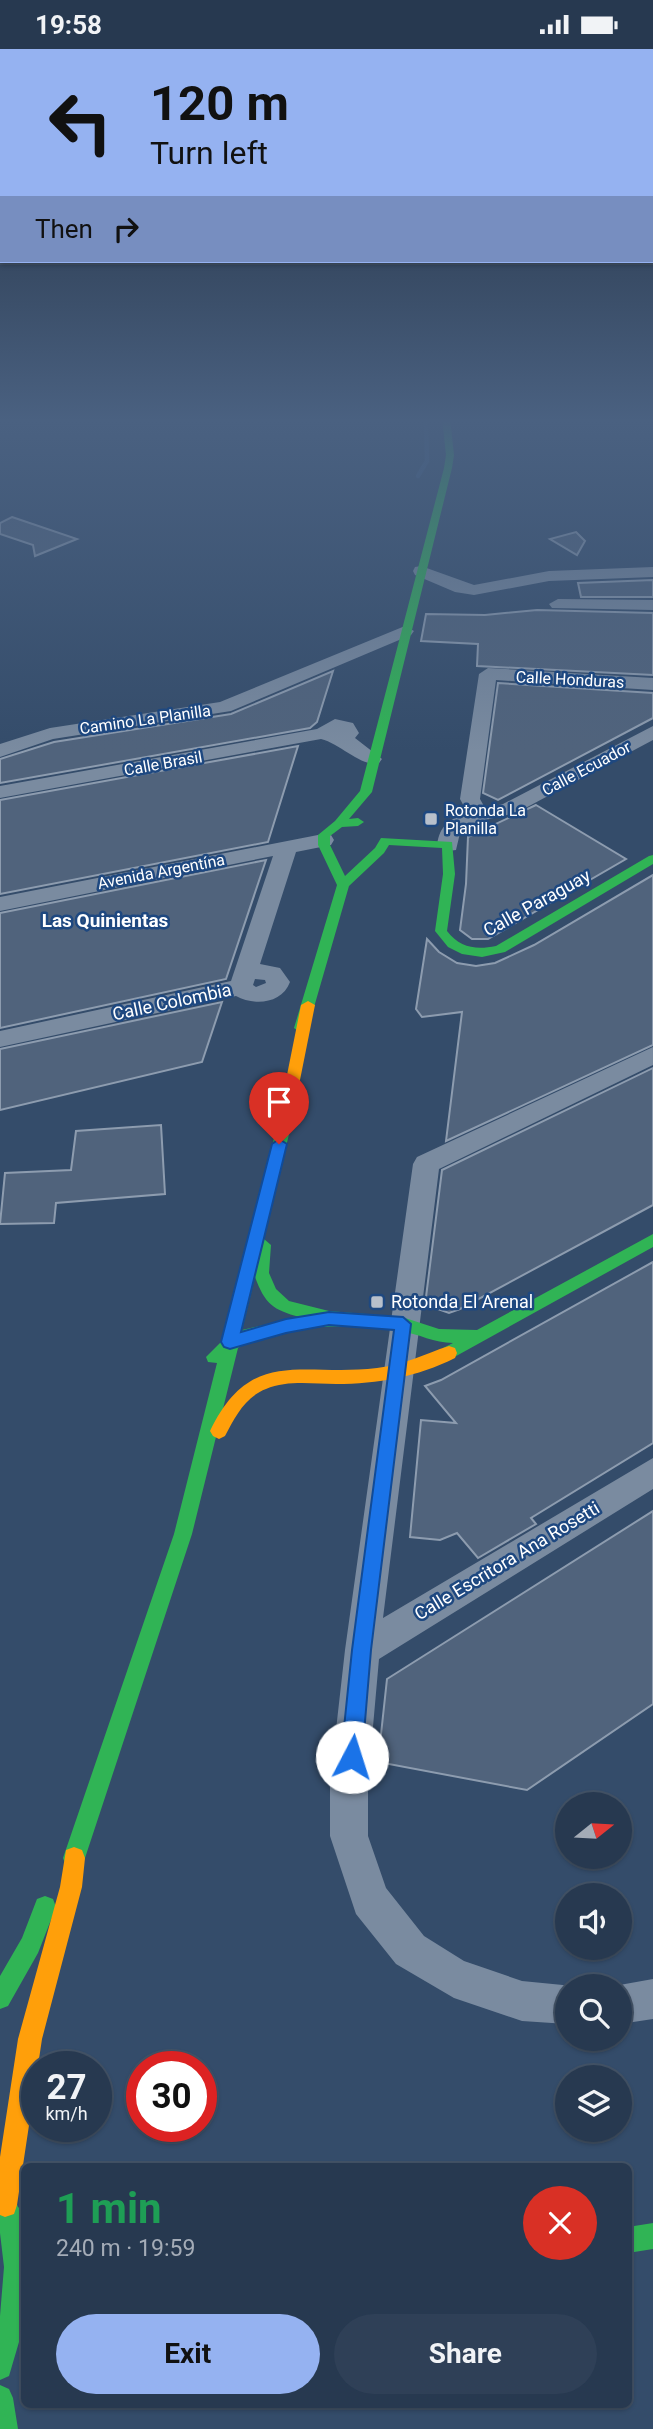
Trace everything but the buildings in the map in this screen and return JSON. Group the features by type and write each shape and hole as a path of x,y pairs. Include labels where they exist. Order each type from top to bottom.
{"main road":[{"path":"343,885 326,845 327,830 339,824 368,798 372,759 431,529"},
{"path":"253,1181 343,885 380,847 380,830 365,823 339,824"},
{"path":"326,845 351,858 380,847 448,845"},
{"name":"Calle Paraguay","path":"448,845 449,874 442,931 452,946 463,951 488,953 653,859"},
{"path":"308,1005 260,1261 261,1281 267,1295 337,1320 362,1333 366,1342"},
{"path":"0,2367 12,2334 19,2292 18,2252 5,2206 30,2039 71,1887 74,1854 183,1534 285,1120"},
{"path":"243,1353 230,1342 224,1324 247,1206"},
{"path":"192,1493 204,1476 229,1404 246,1387 268,1378 397,1374 445,1358 476,1336 653,1241"},
{"path":"199,1398 217,1352 230,1342 286,1326 337,1320 403,1324 440,1336 476,1336"},
{"path":"297,1338 311,1323"},
{"path":"338,1377 348,1374 363,1360"},
{"path":"272,1361 299,1361 318,1375"},
{"path":"136,1666 155,1564"},
{"path":"0,1997 30,1945 54,1884 74,1854"},
{"path":"5,2206 21,2225"},
{"path":"632,2239 653,2236"},
{"path":"0,2398 4,2429"}],"street":[{"path":"421,571 461,588 474,590 549,576 653,572"},
{"path":"558,604 653,605"},
{"name":"Camino La Planilla","path":"0,751 27,740 62,731 225,707 405,631"},
{"name":"Calle Honduras","path":"479,815 470,799 488,674 653,684"},
{"name":"Calle Ecuador","path":"448,845 450,831 458,824 479,815 509,809 653,732"},
{"name":"Calle Brasil","path":"0,792 333,735 372,759"},
{"name":"Avenida Argentína","path":"0,904 287,847 326,845"},
{"name":"Calle Colombia","path":"0,1039 244,979 287,847"},
{"path":"555,2003 522,2001 454,1978 410,1950 370,1900 348,1836 349,1783 362,1650 426,1164 653,1055"},
{"name":"Calle Escritora Ana Rosetti","path":"362,1650 653,1472"},
{"path":"632,2002 653,1999"}],"traffic: fast":[{"path":"339,824 366,792 433,529"},
{"path":"343,885 324,845 324,835 339,824 358,822"},
{"path":"385,841 448,845 449,874 441,931 452,945 474,952 500,949 653,859"},
{"path":"301,1028 343,885 380,850 385,841"},
{"path":"74,1858 183,1534 283,1130"},
{"path":"449,1353 653,1240"},
{"path":"263,1245 261,1273 269,1293 284,1306 329,1318 402,1324 439,1336 476,1336"},
{"path":"214,1357 225,1347 250,1334 323,1320"},
{"path":"0,1998 30,1945 45,1907"},
{"path":"0,2367 11,2326 17,2287 15,2247 5,2206"},
{"path":"10,2216 21,2226"},
{"path":"632,2239 653,2236"},
{"path":"0,2398 4,2429"}],"traffic: slow":[{"path":"283,1130 308,1005"},
{"path":"219,1431 244,1393 259,1384 293,1377 381,1375 415,1367 449,1353"},
{"path":"5,2205 30,2039 71,1887 74,1858"}],"place":[{"name":"Rotonda La Planilla","path":"431,819"},
{"name":"Rotonda El Arenal","path":"377,1302"}],"district":[{"name":"Las Quinientas","path":"105,920"}],"route":[{"path":"279,1144 230,1342 243,1336 286,1326 329,1319 403,1324 362,1650 352,1757"}]}
